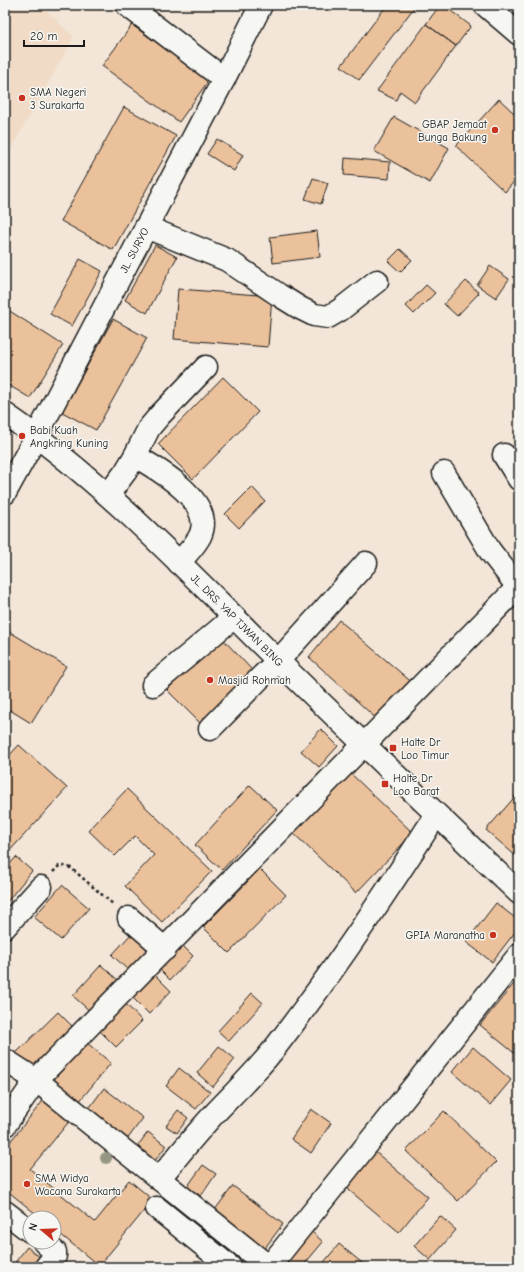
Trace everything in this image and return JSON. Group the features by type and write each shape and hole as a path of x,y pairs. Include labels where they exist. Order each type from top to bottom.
{"street":[{"path":"127,5 224,79"},
{"name":"JL. SURYO","path":"5,493 37,436 224,79 261,5"},
{"path":"485,5 519,34"},
{"path":"146,227 227,260 278,295 314,315 328,317 340,310 377,281"},
{"path":"108,496 126,471 150,428 206,366"},
{"name":"JL. DRS. YAP TJWAN BING","path":"5,414 37,436 108,496 179,563 363,746 519,893"},
{"path":"504,455 519,479"},
{"path":"135,456 166,475 193,499 200,510 203,519 200,534 192,548 179,563"},
{"path":"5,1125 36,1080 519,586 490,551 444,473"},
{"path":"210,729 278,661 366,563"},
{"path":"153,686 234,617"},
{"path":"159,1179 216,1112 243,1086 326,981 376,908 436,815"},
{"path":"5,927 40,887"},
{"path":"129,918 165,949"},
{"path":"5,1060 36,1080 269,1267 519,955"},
{"path":"157,1208 230,1267"},
{"path":"5,1212 22,1225"},
{"path":"46,1267 55,1256 55,1252 53,1250"}],"path":[{"path":"40,887 55,869 59,866 64,866 76,872 129,918"}],"shaded area":[{"name":"SMA Negeri 3 Surakarta","path":"5,5 41,5 74,37 5,160"}],"building":[{"path":"387,5 416,5 359,80 341,66"},
{"path":"440,5 443,5 471,26 456,46 426,24"},
{"path":"426,24 456,46 415,102 400,91 396,100 377,91"},
{"path":"132,25 209,80 179,122 102,66"},
{"name":"GBAP Jemaat Bunga Bakung","path":"499,99 514,113 519,107 519,176 505,192 456,146"},
{"path":"124,107 176,136 113,250 61,221"},
{"path":"394,117 449,148 430,183 374,151"},
{"path":"217,139 243,155 234,171 207,154"},
{"path":"345,158 390,162 389,179 344,175"},
{"path":"313,178 328,183 321,204 305,199"},
{"path":"317,231 320,257 273,263 270,237"},
{"path":"155,245 177,257 147,313 125,300"},
{"path":"400,249 412,260 400,272 388,261"},
{"path":"80,259 102,271 72,326 50,314"},
{"path":"490,266 509,279 496,298 477,285"},
{"path":"466,281 479,293 457,316 444,304"},
{"path":"426,285 435,293 414,314 406,306"},
{"path":"178,289 272,296 268,347 174,339"},
{"path":"5,308 63,345 30,398 5,383"},
{"path":"113,319 147,338 96,430 62,412"},
{"path":"223,377 258,412 193,479 158,444"},
{"path":"252,487 265,501 239,528 225,514"},
{"path":"339,620 415,685 381,723 309,657"},
{"path":"5,629 66,666 31,723 5,707"},
{"name":"Masjid Rohmah","path":"221,637 253,671 200,723 167,690"},
{"path":"321,729 338,746 319,767 301,751"},
{"path":"19,745 67,788 5,856 5,760"},
{"path":"347,770 413,833 356,893 290,830"},
{"path":"250,785 277,810 222,870 195,845"},
{"path":"127,789 212,871 162,922 125,886 154,855 135,836 115,856 88,830"},
{"path":"519,792 519,856 517,857 486,830"},
{"path":"16,857 32,871 5,904 5,870"},
{"path":"260,869 286,895 229,953 203,927"},
{"path":"62,885 89,908 61,940 34,917"},
{"name":"GPIA Maranatha","path":"496,903 519,921 519,927 492,962 466,942"},
{"path":"131,934 149,950 130,972 112,955"},
{"path":"179,942 193,956 170,980 156,966"},
{"path":"101,965 120,982 92,1013 73,996"},
{"path":"152,972 171,991 149,1014 130,995"},
{"path":"517,980 519,982 519,1057 480,1025"},
{"path":"252,993 263,1003 229,1041 218,1031"},
{"path":"124,1002 142,1021 116,1047 98,1029"},
{"path":"58,1012 73,1027 30,1069 15,1054"},
{"path":"86,1042 111,1063 78,1103 52,1082"},
{"path":"219,1046 235,1059 213,1087 197,1073"},
{"path":"473,1047 511,1080 490,1105 452,1072"},
{"path":"179,1068 210,1092 196,1109 166,1086"},
{"path":"104,1088 143,1118 126,1141 87,1111"},
{"name":"SMA Widya Wacana Surakarta","path":"46,1097 72,1118 30,1169 95,1222 129,1180 153,1200 99,1266 62,1236 62,1210 31,1210 5,1189 5,1148"},
{"path":"311,1109 331,1123 311,1153 291,1139"},
{"path":"178,1110 188,1118 177,1133 166,1126"},
{"path":"444,1111 496,1162 458,1201 406,1151"},
{"path":"148,1132 166,1146 154,1162 136,1148"},
{"path":"373,1150 428,1197 399,1232 343,1185"},
{"path":"203,1165 216,1174 201,1196 187,1187"},
{"path":"233,1186 283,1224 264,1249 214,1211"},
{"path":"440,1216 456,1230 430,1260 414,1246"},
{"path":"311,1231 323,1242 302,1267 292,1267 285,1261"},
{"path":"339,1244 367,1267 320,1267"},
{"path":"25,1250 31,1250 41,1258 33,1267 16,1267 13,1265"}],"place":[{"name":"SMA Negeri 3 Surakarta","path":"22,98"},
{"name":"GBAP Jemaat Bunga Bakung","path":"495,130"},
{"name":"Babi Kuah Angkring Kuning","path":"22,436"},
{"name":"Masjid Rohmah","path":"210,680"},
{"name":"Halte Dr Loo Timur","path":"393,748"},
{"name":"Halte Dr Loo Barat","path":"385,784"},
{"name":"GPIA Maranatha","path":"493,935"},
{"name":"SMA Widya Wacana Surakarta","path":"27,1184"}]}
